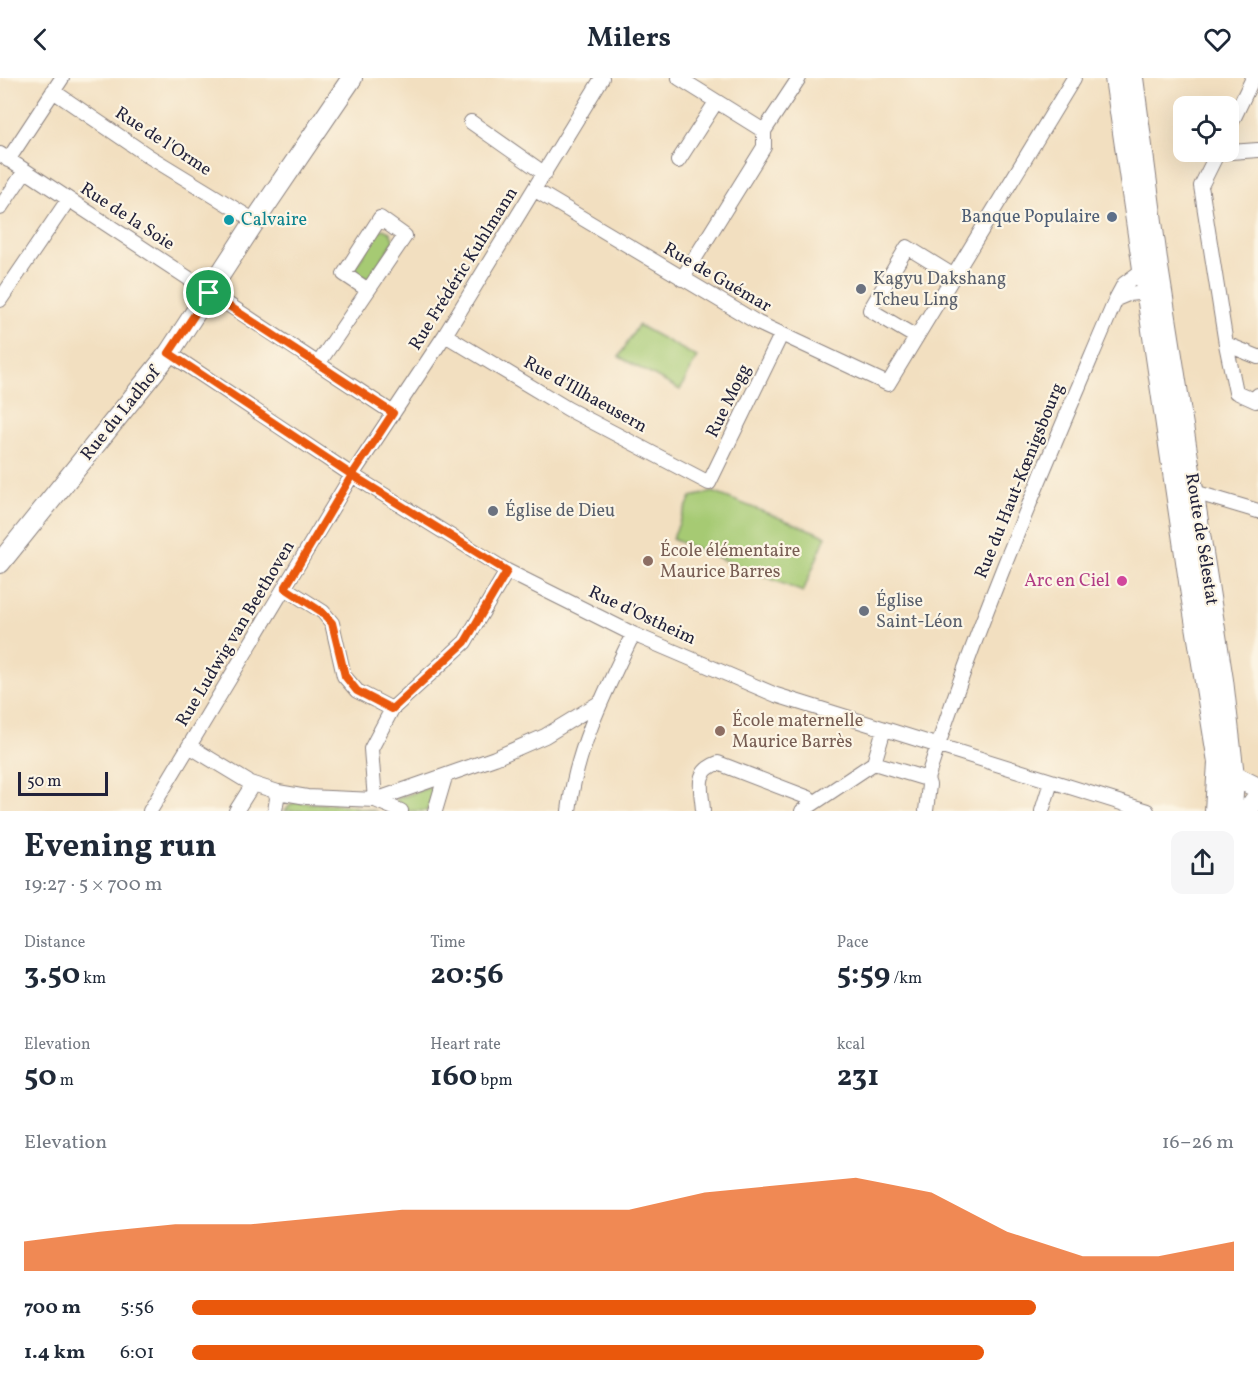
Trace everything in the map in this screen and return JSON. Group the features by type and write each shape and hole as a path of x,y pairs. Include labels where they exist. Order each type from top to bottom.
{"main road":[{"name":"Rue du Ladhof","path":"0,563 169,353 352,78"},
{"name":"Route de Sélestat","path":"1115,78 1194,492 1223,680 1234,776 1233,811"},
{"name":"Route de Sélestat","path":"1133,78 1150,269 1146,292 1205,690 1218,762 1218,799 1215,811"},
{"path":"1234,776 1258,788"},
{"path":"1247,811 1258,796"}],"street":[{"name":"Rue Frédéric Kuhlmann","path":"352,475 445,335 602,78"},
{"path":"679,78 764,131"},
{"path":"682,279 764,147 764,131 799,78"},
{"path":"954,276 908,247 870,310 916,337 954,276 1074,78"},
{"path":"1239,107 1253,78"},
{"name":"Rue de l'Orme","path":"56,83 150,156 255,221"},
{"path":"4,157 56,83"},
{"path":"678,160 716,102"},
{"path":"471,122 545,174"},
{"path":"1239,151 1258,150"},
{"name":"Rue de la Soie","path":"4,157 393,413"},
{"path":"1213,162 1201,186 1226,344 1236,392 1256,401 1258,395"},
{"path":"0,208 26,171"},
{"name":"Rue de Guémar","path":"535,190 682,279 781,335 888,384 916,337"},
{"path":"0,300 68,200"},
{"path":"318,364 405,236 380,218 344,274 368,290"},
{"name":"Rue du Haut-Kœnigsbourg","path":"926,811 929,785 927,779 952,698 1018,530 1116,299 1124,284 1150,269"},
{"path":"1116,299 1128,294 1146,292"},
{"name":"Rue d'Illhaeusern","path":"445,335 568,410 709,483"},
{"name":"Rue Mogg","path":"709,483 781,335"},
{"path":"1226,344 1258,357"},
{"name":"Rue d'Ostheim","path":"169,353 352,475 507,571 633,634 776,695 1147,811"},
{"name":"Rue Ludwig van Beethoven","path":"150,811 352,475"},
{"path":"1194,492 1258,511"},
{"path":"375,800 371,749 392,709 465,642 507,571"},
{"path":"285,588 322,612 332,623 345,676 357,691 392,709"},
{"path":"569,811 571,789 578,764 600,704 633,634"},
{"path":"375,800 495,758 545,736 600,704"},
{"path":"808,807 874,763 884,729"},
{"path":"189,746 253,784 278,792 307,797 375,800 401,811"},
{"path":"703,811 701,776 706,767 718,763 809,798 808,807"},
{"path":"874,763 927,779"},
{"path":"435,811 445,777"},
{"path":"1042,811 1051,782"},
{"path":"236,811 253,784"},
{"path":"275,811 278,792"}],"green space":[{"path":"383,229 390,232 394,241 369,278 361,277 354,269 378,231"},
{"path":"638,325 697,357 680,390 619,357"},
{"path":"713,492 826,536 803,592 672,539 691,497"},
{"path":"430,787 433,788 433,794 427,811 408,811 400,808 396,799"},
{"path":"296,802 347,805 377,811 285,811"}],"place":[{"name":"Banque Populaire","path":"1112,217"},
{"name":"Calvaire","path":"229,220"},
{"name":"Kagyu Dakshang Tcheu Ling","path":"861,289"},
{"name":"Église de Dieu","path":"493,511"},
{"name":"École élémentaire Maurice Barres","path":"648,561"},
{"name":"Arc en Ciel","path":"1122,581"},
{"name":"Église Saint-Léon","path":"864,611"},
{"name":"École maternelle Maurice Barrès","path":"720,731"}],"route":[{"path":"209,293 169,353 352,475 285,588 322,612 332,623 345,676 357,691 392,709 465,642 507,571 352,475 393,413 209,293"}]}
